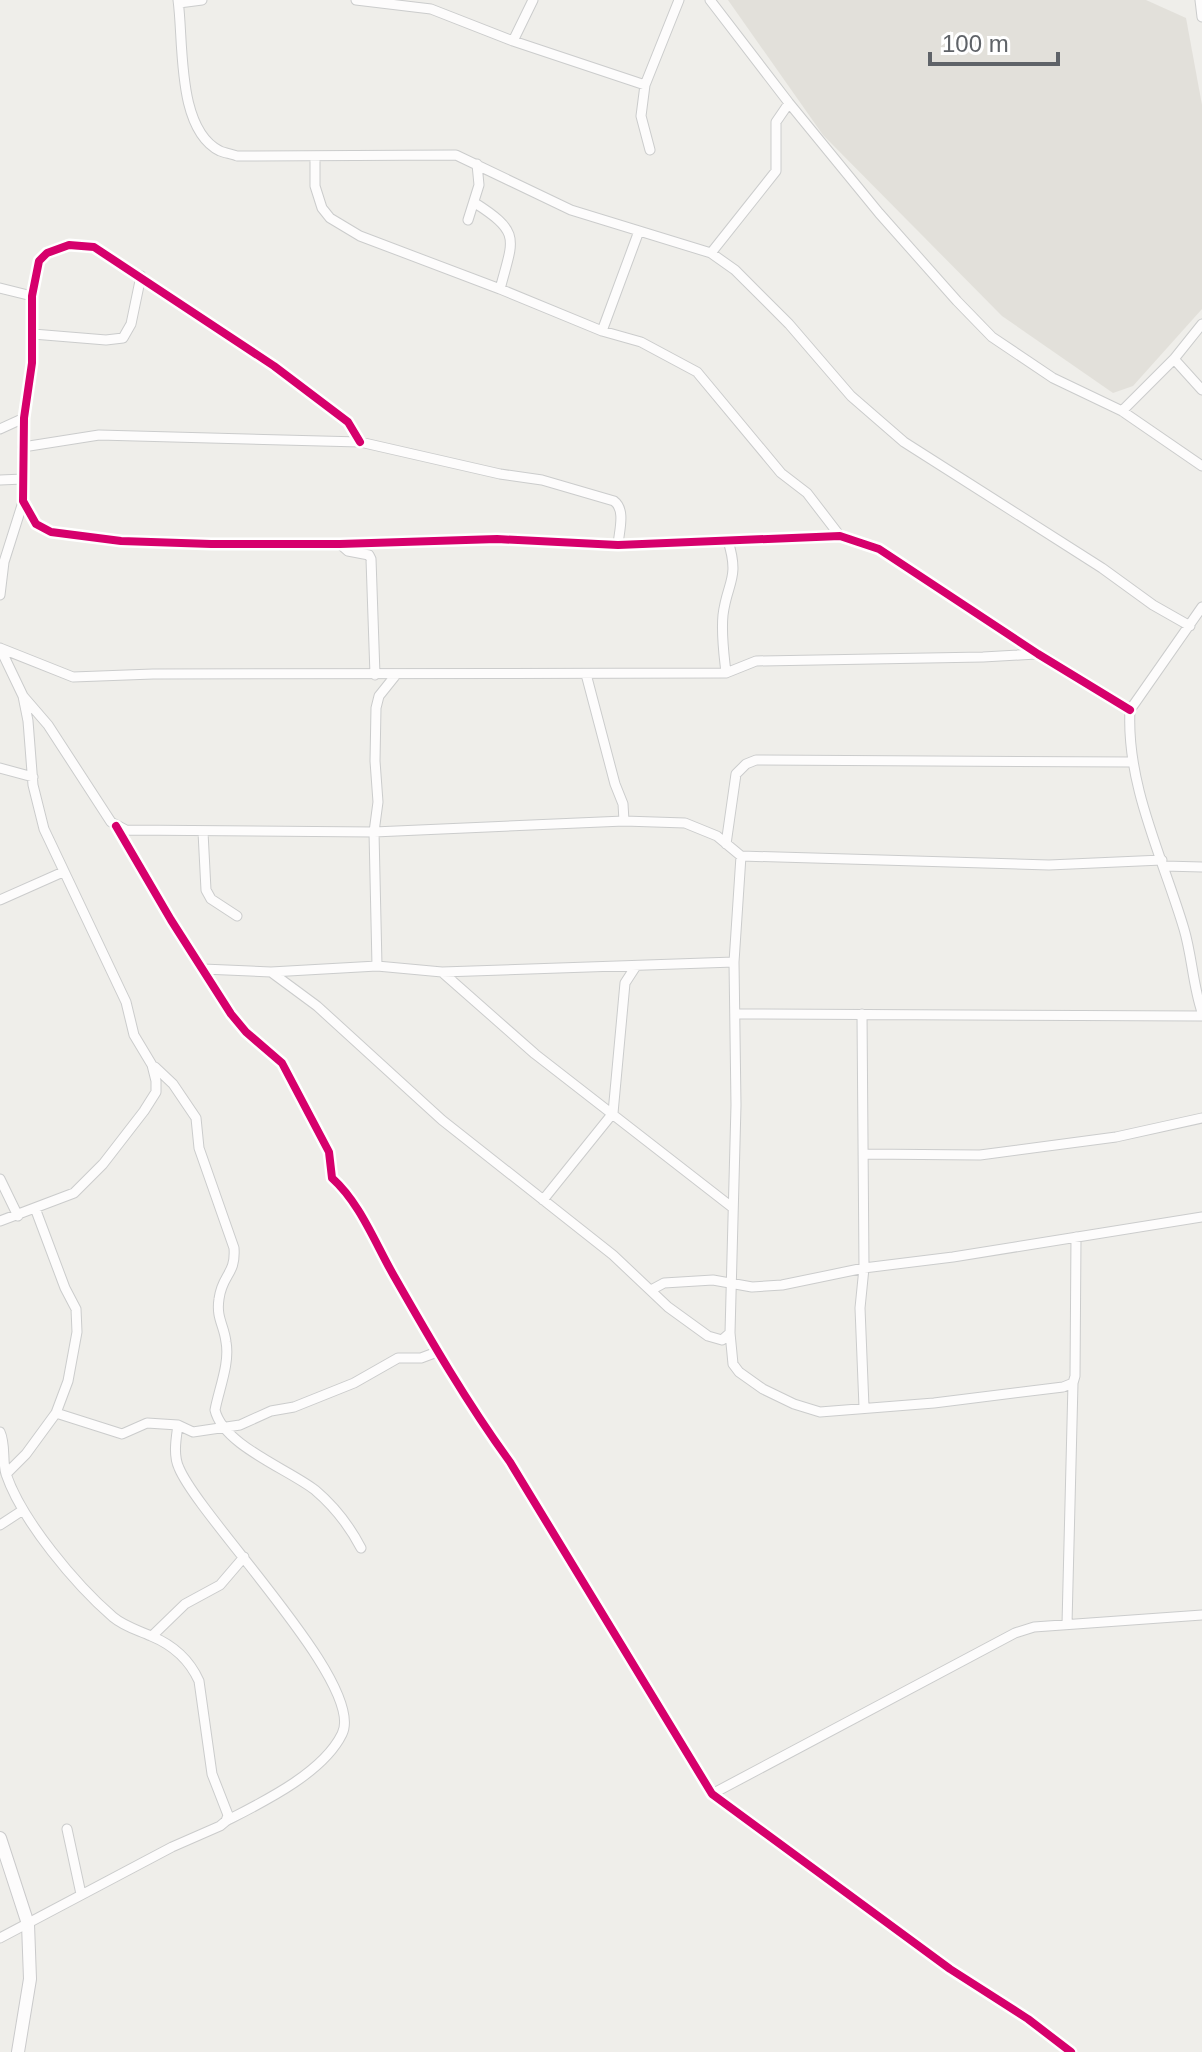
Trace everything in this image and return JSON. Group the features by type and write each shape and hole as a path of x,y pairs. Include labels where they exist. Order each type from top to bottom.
{"street":[{"path":"202,0 178,1 189,108 205,139 219,150 237,156 456,155 571,210 711,253 735,270 806,343 851,396 904,442 1190,626"},
{"path":"356,0 431,9 513,41 645,85"},
{"path":"513,41 533,0"},
{"path":"650,150 641,116 645,85 679,0"},
{"path":"710,0 879,213 992,337 1053,378 1122,411 1202,466"},
{"path":"1200,0 1202,17"},
{"path":"711,253 776,171 776,122 789,103"},
{"path":"315,156 316,196 330,218 360,236 602,331 641,342 697,372 781,473 807,493 840,536"},
{"path":"468,220 479,185 477,164"},
{"path":"475,203 496,216 513,243 500,289"},
{"path":"602,331 639,231"},
{"path":"0,595 4,562 23,501 24,418 32,363 32,296 39,261 52,250 69,245 94,247 141,276 274,366 348,422 360,442"},
{"path":"33,334 106,340 123,338 131,324 141,276"},
{"path":"0,288 32,296"},
{"path":"1122,411 1174,359 1202,324"},
{"path":"1174,359 1202,390"},
{"path":"0,429 24,418"},
{"path":"23,447 99,435 360,442 500,474 542,480 614,501 621,512 618,545"},
{"path":"0,480 23,479"},
{"path":"23,501 36,524 51,532 87,538 211,544 497,539 618,545 840,536 879,549 1038,654 1130,710"},
{"path":"726,673 723,612 733,583 733,559 728,541"},
{"path":"340,544 348,551 369,555 371,559 375,675"},
{"path":"736,1014 1202,1014 1185,932 1132,762 1130,710 1202,607"},
{"path":"0,648 73,677 85,678 153,674 726,673 756,661 1038,654"},
{"path":"0,648 23,696 30,732 33,777 44,829 126,1002 134,1035 152,1065 156,1092 111,1154 74,1193 0,1221"},
{"path":"586,674 623,804 624,821"},
{"path":"377,966 374,832 378,802 376,708 379,696 395,675"},
{"path":"23,696 48,725 111,822 126,830 374,832 624,821 685,823 707,831 741,856 1049,865 1163,863 1202,867"},
{"path":"726,844 736,774 746,764 756,760 1132,762"},
{"path":"0,768 33,777"},
{"path":"116,826 231,1014 246,1032 282,1063 329,1152 332,1178 362,1218 437,1352 518,1474 712,1794 950,1969 1028,2019 1071,2052"},
{"path":"203,832 206,890 211,899 237,916"},
{"path":"741,856 734,962 736,1014 730,1333 733,1364 763,1389 820,1412 1043,1391 1073,1383"},
{"path":"0,900 63,872"},
{"path":"203,969 271,972 377,966 442,972 734,962"},
{"path":"543,1200 613,1113 625,983 636,966"},
{"path":"271,972 317,1006 442,1120 613,1255 668,1307 708,1336 722,1340 730,1333"},
{"path":"442,972 535,1054 733,1208"},
{"path":"862,1014 864,1268 860,1308 864,1407"},
{"path":"152,1065 173,1084 196,1118 199,1148 234,1248 233,1271 222,1282 219,1299 218,1320 227,1343 215,1410 223,1427 241,1442 332,1505 361,1548"},
{"path":"863,1154 980,1155 1116,1137 1202,1118"},
{"path":"0,1179 18,1216"},
{"path":"6,1474 26,1454 56,1413 68,1381 78,1316 35,1208"},
{"path":"651,1290 664,1283 678,1281 782,1285 864,1268 953,1257 1202,1217"},
{"path":"1067,1624 1076,1237"},
{"path":"56,1413 122,1434 147,1423 178,1425 193,1432 251,1422 271,1411 294,1407 354,1383 398,1358 421,1358 437,1352"},
{"path":"0,1938 283,1792 325,1757 342,1735 345,1724 343,1710 329,1676 266,1584 222,1532 179,1467 175,1443 178,1425"},
{"path":"0,1432 6,1474 23,1510 77,1582 115,1619 133,1630 152,1636 186,1658 199,1681 212,1774 225,1804 226,1821"},
{"path":"0,1525 23,1510"},
{"path":"152,1636 185,1604 220,1585 244,1557"},
{"path":"712,1794 1007,1636 1034,1627 1202,1615"},
{"path":"67,1829 81,1894"},
{"path":"0,1838 28,1924 30,1979 18,2052"}],"shaded area":[{"path":"728,0 1146,0 1186,18 1202,105 1202,309 1133,386 1113,393 1002,316 823,135"}],"cycle path":[{"path":"360,442 348,422 274,366 94,247 69,245 47,253 39,261 32,296 32,363 24,418 23,501 36,524 51,532 121,541 211,544 497,539 618,545 840,536 879,549 1038,654 1130,710"},
{"path":"116,826 231,1014 246,1032 282,1063 329,1152 332,1178 359,1211 449,1370 510,1462 712,1794 950,1969 1028,2019 1071,2052"}]}
